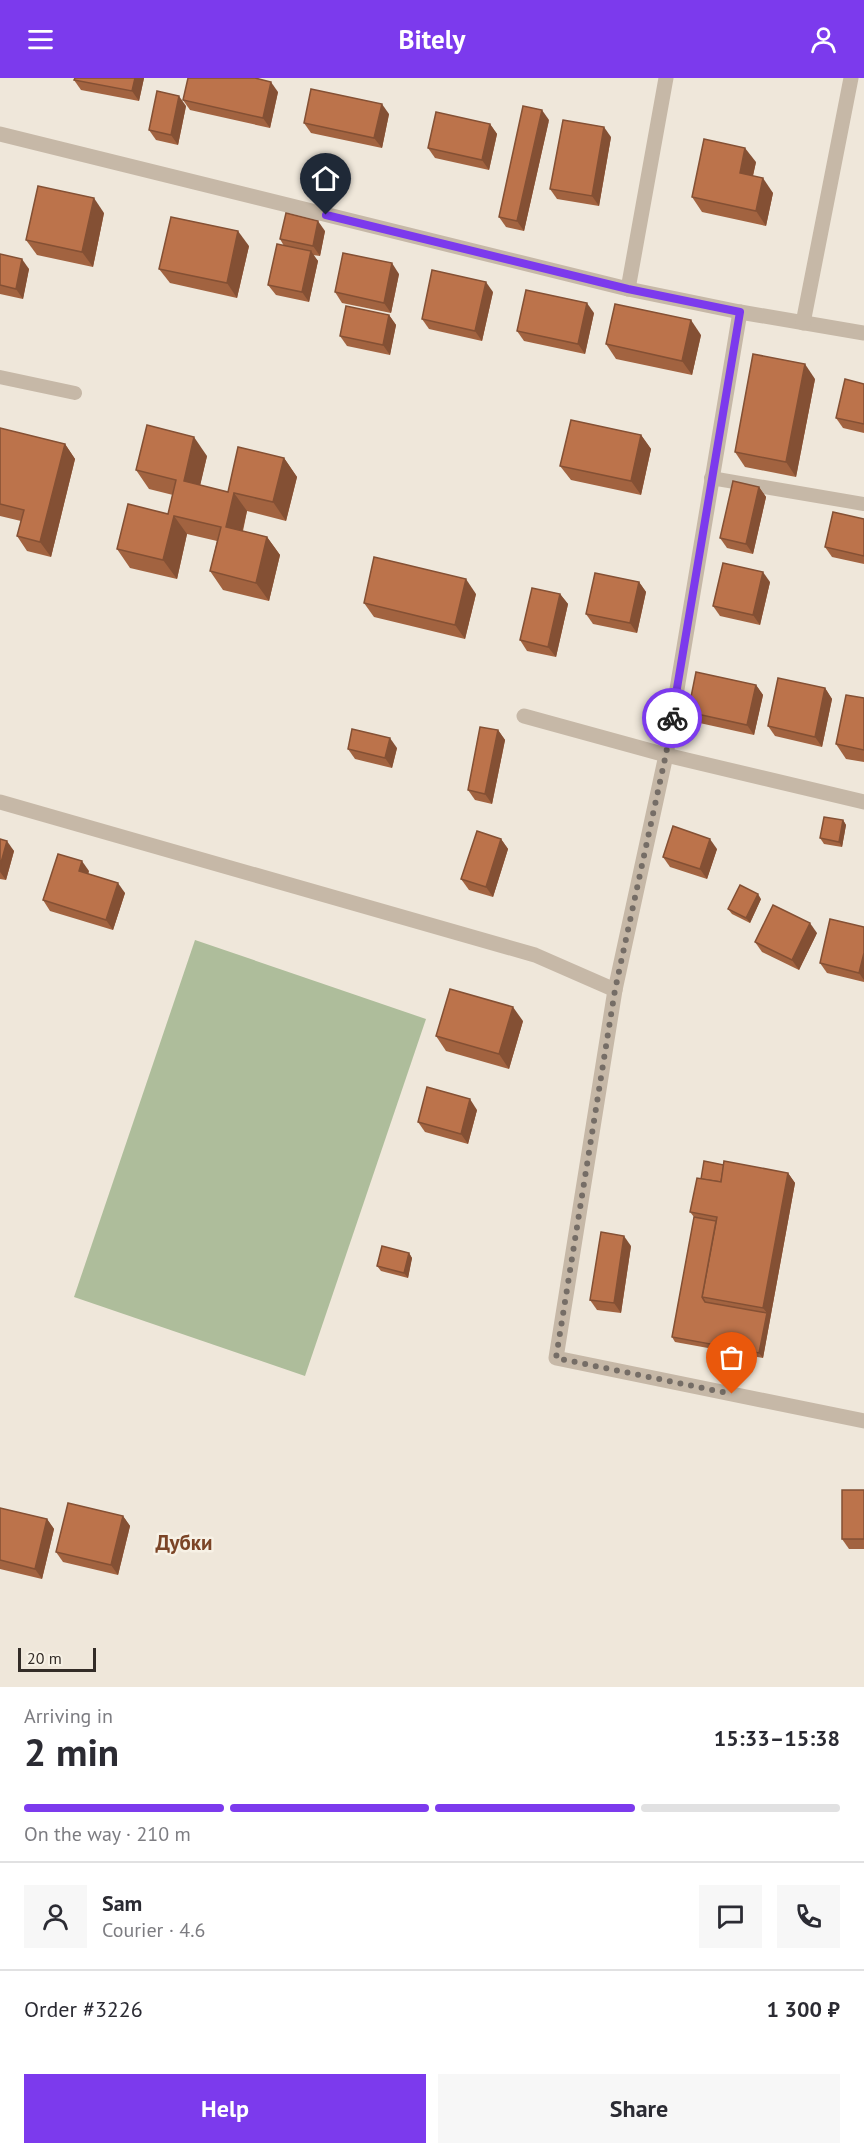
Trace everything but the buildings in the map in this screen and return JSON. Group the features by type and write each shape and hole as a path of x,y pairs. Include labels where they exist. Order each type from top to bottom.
{"street":[{"path":"628,289 666,78"},
{"path":"803,323 850,78"},
{"path":"0,134 628,289 740,312 864,333"},
{"path":"740,312 666,754 615,990 556,1358 864,1421"},
{"path":"524,716 666,754 864,802"},
{"path":"0,802 535,955 615,990"}],"lane":[{"path":"0,376 75,393"},
{"path":"711,478 864,504"}],"green space":[{"path":"195,940 426,1019 305,1376 74,1297"}],"way so far":[{"path":"672,718 615,990 556,1358 732,1394"}],"district":[{"name":"Дубки","path":"184,1543"}],"route":[{"path":"326,215 628,289 740,312 672,718"}]}
